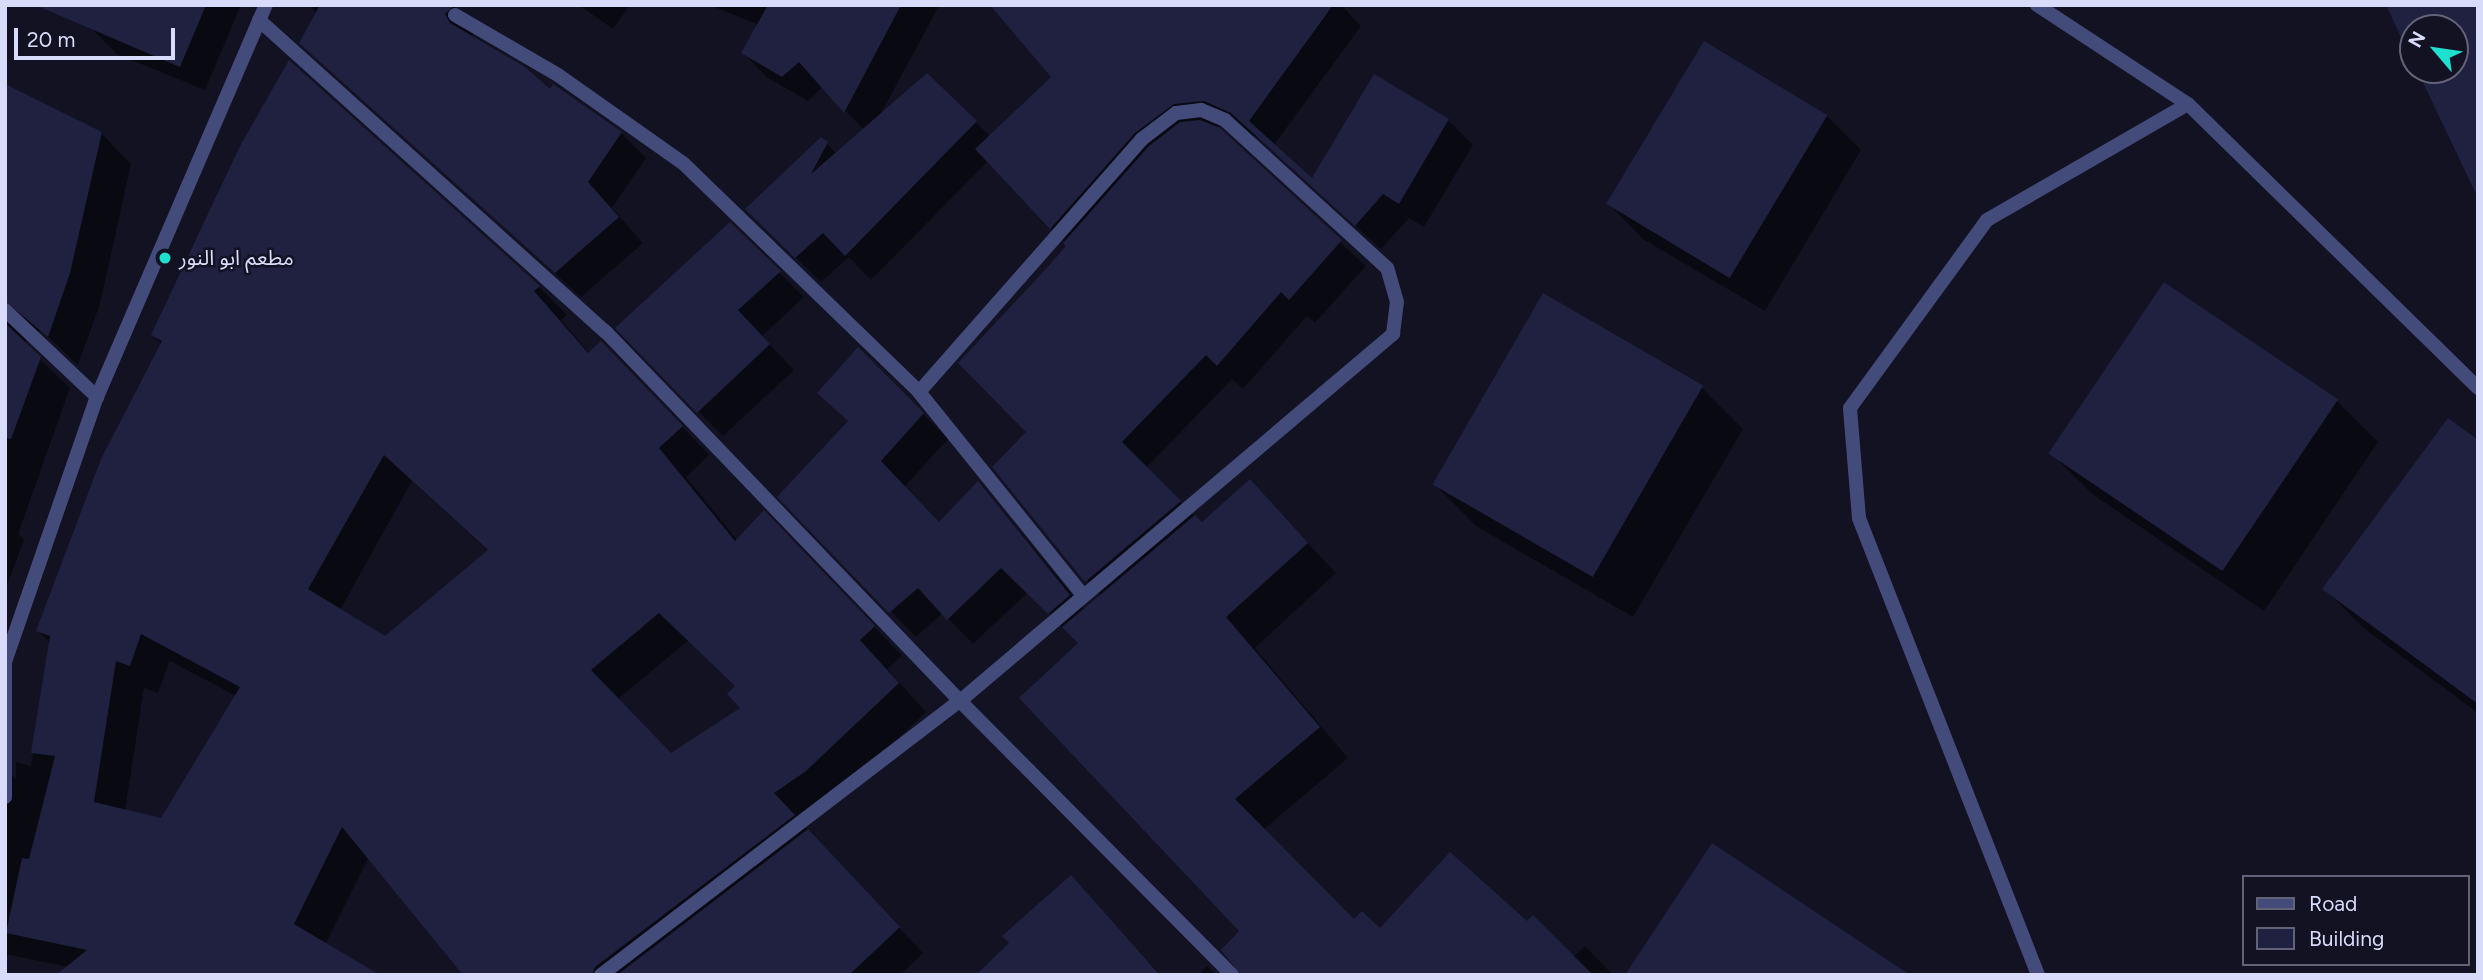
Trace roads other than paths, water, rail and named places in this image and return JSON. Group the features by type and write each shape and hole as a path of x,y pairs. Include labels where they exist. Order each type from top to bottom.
{"street":[{"path":"5,797 5,662 97,397 266,5"},
{"path":"2037,5 2188,104 2478,388"},
{"path":"455,15 558,75 684,164 919,392 1083,595"},
{"path":"259,20 606,332 960,701 1231,975"},
{"path":"2038,975 1859,518 1850,408 1987,220 2188,104"},
{"path":"601,975 960,701 1393,334 1397,302 1387,268 1225,120 1200,110 1176,113 1142,139 919,392"},
{"path":"5,310 97,397"}],"place":[{"name":"مطعم ابو النور","path":"165,258"}]}
